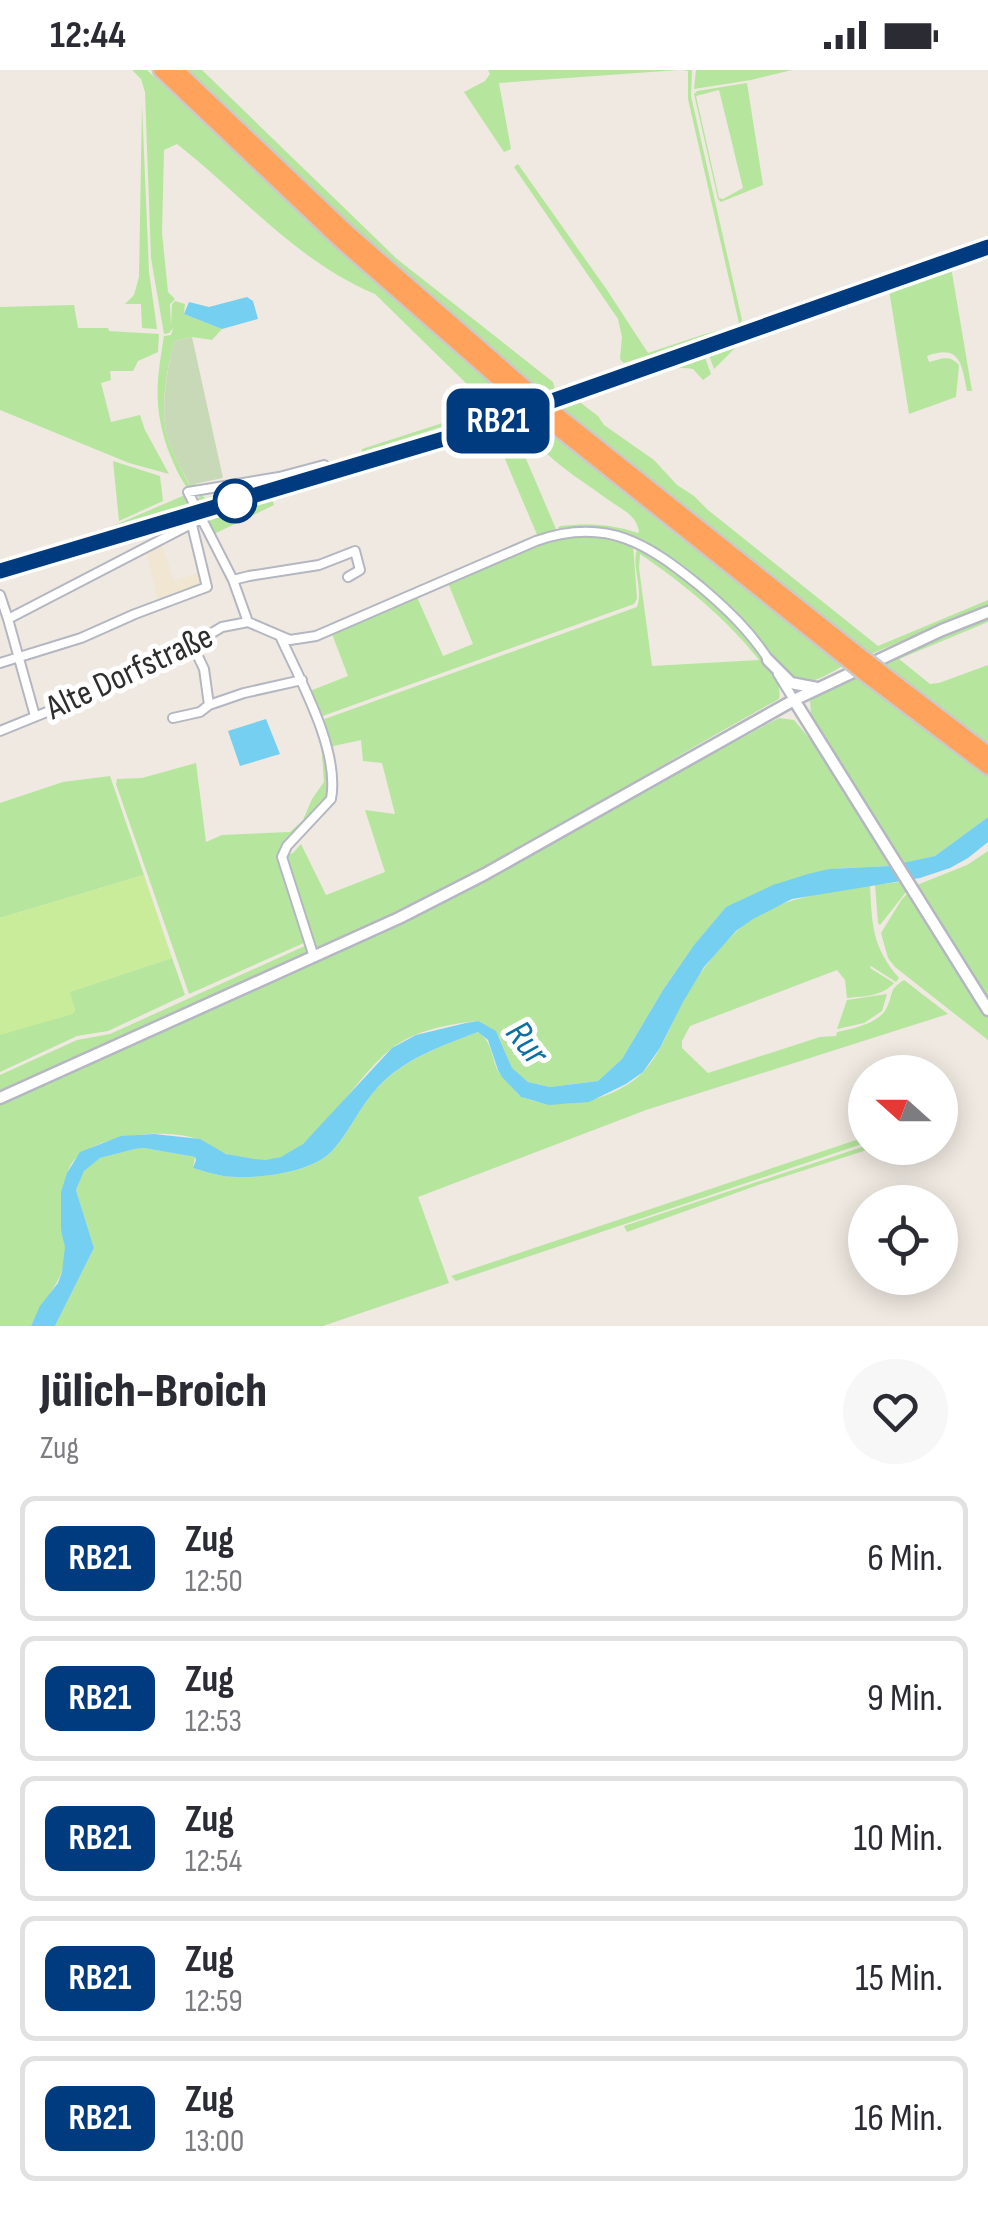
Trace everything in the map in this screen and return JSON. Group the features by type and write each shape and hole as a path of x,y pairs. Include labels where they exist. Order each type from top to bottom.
{"highway":[{"path":"162,70 341,241 550,416 986,761"},
{"path":"176,70 523,393"}],"main road":[{"path":"0,1098 400,918 794,700 988,612"},
{"path":"768,660 791,683 818,688"},
{"path":"794,700 988,1010"}],"street":[{"path":"248,622 233,580 188,492 279,477 324,465"},
{"path":"8,619 203,520"},
{"path":"0,663 82,638 207,587 192,524"},
{"path":"281,638 316,636 536,540 587,532 645,546 672,563 741,623 794,700"},
{"path":"233,580 318,565 354,551 360,570 348,577"},
{"path":"0,596 35,716"},
{"name":"Alte Dorfstraße","path":"0,731 150,670 222,627 248,622 281,638"},
{"path":"281,638 318,720 331,770 333,796 287,846 282,857 314,957"},
{"path":"192,644 204,669 209,705"},
{"path":"172,718 200,712 244,692 302,680"}],"shaded area":[{"path":"161,543 174,581 201,572 203,583 158,601 146,551"}],"green space":[{"path":"132,70 147,70 336,247 516,405 362,452 483,410 482,394 471,388 375,294 320,264 177,144 164,150 162,233 168,292 175,299 170,304 171,326 175,301 185,304 184,314 222,329 212,340 192,337 174,341 169,364 165,428 189,484 196,484 197,489 189,490 167,447 160,418 158,392 164,336 171,335 173,328 164,334 151,258 145,92 141,79"},
{"path":"186,70 202,70 397,259 553,382 555,390 547,396 397,268"},
{"path":"488,70 679,70 499,83 511,149 504,152 464,92 485,81"},
{"path":"682,70 692,70 691,96 742,320 737,328 624,363 620,359 622,337 618,319 514,167 518,164 648,353 735,326 739,323 688,99 688,71"},
{"path":"696,70 792,70 694,89"},
{"path":"747,83 763,185 721,202 718,199 694,94","holes":["719,90 743,188 719,198 696,96"]},
{"path":"142,105 149,272 157,329 142,328 141,304 125,304 134,295 139,277"},
{"path":"988,245 705,346 709,339"},
{"path":"988,249 988,253 951,267 972,391 967,391 961,366 953,355 947,352 927,356 929,362 949,358 959,365 956,397 909,414 889,290 742,341 714,369 707,350"},
{"path":"74,305 78,328 159,334 158,352 138,361 133,371 110,371 111,380 101,383 111,422 140,415 169,474 129,463 0,410 0,307"},
{"path":"192,337 223,478 190,485 169,442 164,405 174,341"},
{"path":"694,345 701,348 550,398 602,374"},
{"path":"703,352 711,374 703,380 693,369 666,369 577,400 878,646 988,600 988,605 871,654 555,402"},
{"path":"521,410 444,437 200,509 196,502 201,494 205,498"},
{"path":"527,414 844,665 816,680 798,682 774,661 734,609 655,549 611,531 561,531 560,526 590,525 639,531 629,514 573,475 534,441 521,415"},
{"path":"509,419 556,529 554,533 538,537 491,426"},
{"path":"113,461 160,476 163,501 119,521"},
{"path":"185,495 194,511 0,567 0,562 108,528"},
{"path":"272,498 274,505 214,534 206,522"},
{"path":"593,535 633,544 637,599 634,604 320,717 310,691 348,676 332,634 417,597 443,656 473,644 448,583 536,546"},
{"path":"638,546 674,570 740,628 775,676 779,699 506,856 315,951 284,856 301,844 326,895 385,872 365,810 395,814 382,763 363,761 361,740 329,747 322,720 637,607","holes":["640,554 718,616 759,660 652,666"]},
{"path":"988,617 988,622 899,659 930,684 988,665 988,744 883,663"},
{"path":"857,676 988,776 988,817 935,856 904,863 875,821 875,815 870,815 811,714 810,701"},
{"path":"779,718 794,720 821,754 889,866 829,869 726,907 663,990 622,1059 598,1081 550,1087 528,1082 512,1069 499,1037 478,1021 467,1022 400,1042 306,1141 275,1159 241,1158 202,1141 172,1134 134,1136 97,1145 72,1163 66,1177 61,1230 65,1257 58,1281 31,1326 0,1326 0,1105 439,905"},
{"path":"321,740 328,795 281,852 306,942 189,994 117,779 142,778 196,763 206,842 222,835 290,832 303,820 324,782"},
{"path":"110,776 144,875 0,918 0,803 63,782"},
{"path":"988,851 988,1004 917,885 967,865"},
{"path":"144,875 172,958 70,992 73,1014 0,1035 0,918"},
{"path":"900,882 906,892 880,925 875,885"},
{"path":"870,885 875,935 883,956 899,978 896,982 871,966 894,983 878,993 847,998 845,980 837,970 690,1026 682,1048 708,1073 820,1037 836,1036 837,1032 865,1024 884,1013 893,989 904,980 948,1014 646,1110 418,1197 449,1283 323,1326 55,1326 94,1248 76,1190 84,1170 100,1158 144,1148 195,1157 193,1168 223,1176 265,1176 297,1170 333,1150 372,1094 400,1068 478,1032 489,1044 498,1071 522,1097 555,1104 604,1096 633,1081 650,1064 699,976 750,920 799,899"},
{"path":"907,894 988,1016 988,1040 888,958 881,933"},
{"path":"307,945 309,950 304,956 0,1092 0,1075 77,1040 110,1034"},
{"path":"172,958 185,995 108,1031 77,1036 0,1072 0,1032 75,1010 69,992"},
{"path":"887,994 882,1011 864,1023 837,1029 847,1000"},
{"path":"848,1143 848,1149 456,1281 451,1276"},
{"path":"848,1152 848,1156 627,1232 624,1226"}],"water":[{"path":"247,297 253,301 258,319 222,329 184,314 189,302 209,307"},
{"path":"266,719 280,754 240,766 228,731"},
{"path":"988,817 988,842 950,868 920,878 792,899 736,931 704,967 643,1072 589,1102 549,1105 521,1097 502,1077 488,1040 478,1032 400,1068 372,1094 333,1150 297,1170 265,1176 223,1176 193,1168 195,1157 144,1148 100,1158 84,1171 76,1190 94,1248 55,1326 31,1326 62,1272 65,1247 61,1192 80,1152 121,1136 154,1134 200,1139 226,1154 266,1160 281,1157 303,1144 392,1048 416,1035 478,1021 496,1031 512,1068 528,1082 550,1087 598,1081 622,1059 663,990 726,907 808,874 889,866 935,856"}],"railway":[{"path":"0,570 450,437 988,246"}],"train":[{"name":"RB21","path":"0,571 450,437 988,247"}],"water label":[{"name":"Rur","path":"528,1042"}]}
